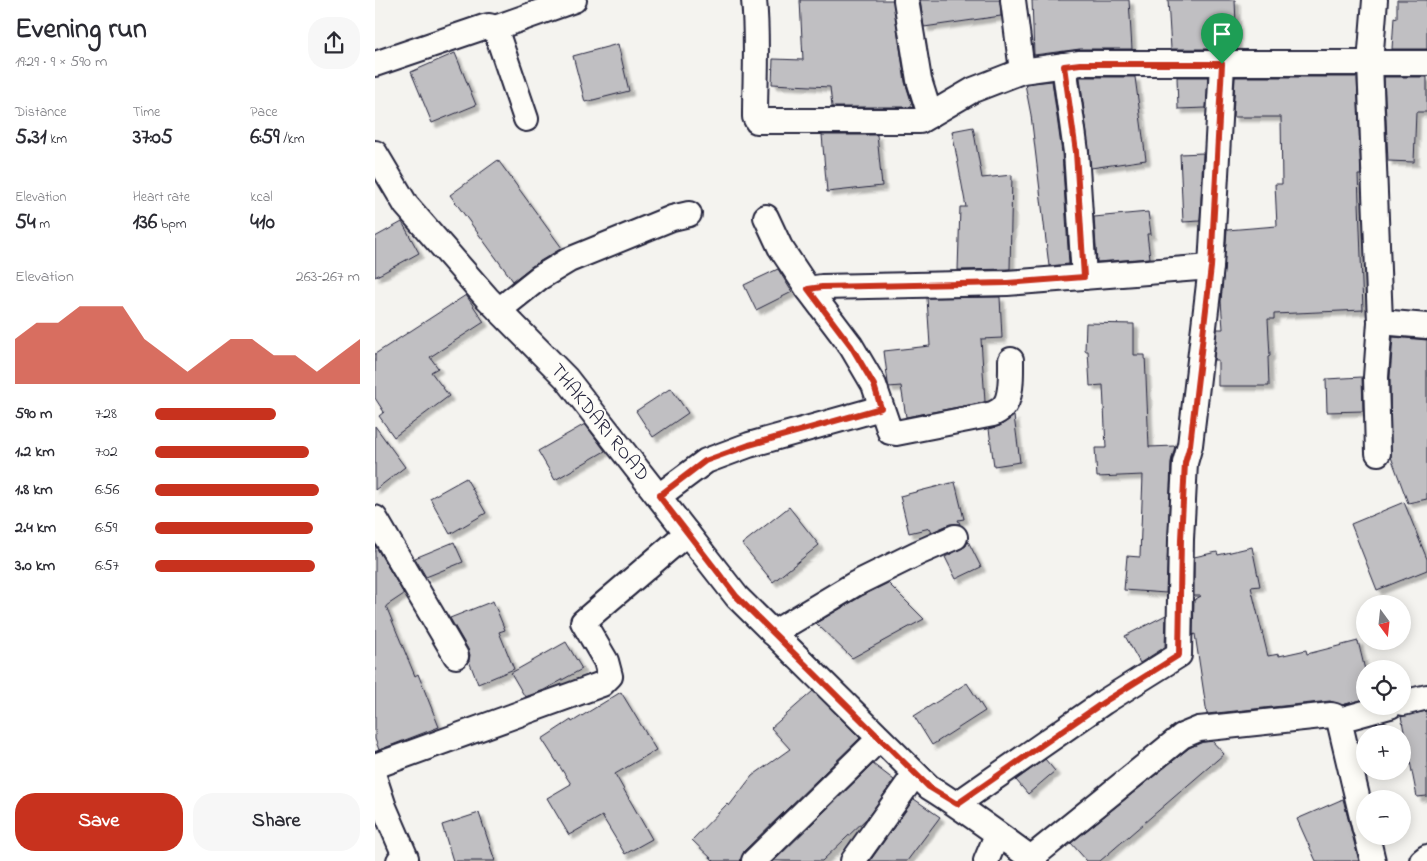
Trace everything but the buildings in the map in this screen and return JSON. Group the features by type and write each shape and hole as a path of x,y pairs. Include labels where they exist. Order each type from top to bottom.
{"street":[{"path":"375,64 489,26 495,28 574,0"},
{"path":"754,0 757,21 755,117 757,121 920,121 973,90 1022,71 1080,64 1427,63"},
{"path":"906,0 919,80 930,116"},
{"path":"1013,0 1022,71"},
{"path":"1375,0 1370,63 1379,322 1376,377 1378,453"},
{"path":"495,28 526,120"},
{"path":"957,804 1104,702 1179,655 1181,539 1185,463 1190,445 1211,267 1222,64"},
{"path":"1064,66 1076,152 1084,277"},
{"name":"THAKDARI ROAD","path":"375,153 381,176 499,310 566,378 737,597 929,787 957,804 1033,860"},
{"path":"499,310 539,278 569,260 672,218 689,214"},
{"path":"766,217 780,247 808,289 851,346 874,385 890,432 896,433 993,414 1003,407 1008,398 1011,360"},
{"path":"808,289 822,287 1007,283 1211,267"},
{"path":"1379,322 1427,326"},
{"path":"659,496 705,461 749,445 881,408"},
{"path":"375,518 456,656"},
{"path":"375,766 601,684 610,676 606,661 583,622 687,533"},
{"path":"773,633 855,584 955,537"},
{"path":"1411,701 1427,697"},
{"path":"1339,720 1357,715"},
{"path":"1033,860 1182,736 1199,729 1335,716 1339,720 1356,792"},
{"path":"754,861 879,738"},
{"path":"853,861 915,774"},
{"path":"375,780 406,858 399,861"},
{"path":"986,861 997,835"},
{"path":"1369,845 1373,861"},
{"path":"1422,861 1427,857"}],"route":[{"path":"1080,64 1222,64 1211,267 1190,445 1185,463 1181,539 1179,655 1104,702 957,804 929,787 737,597 659,496 705,461 749,445 881,408 874,385 851,346 808,289 822,287 1007,283 1084,277 1076,152 1064,66 1080,64"}]}
